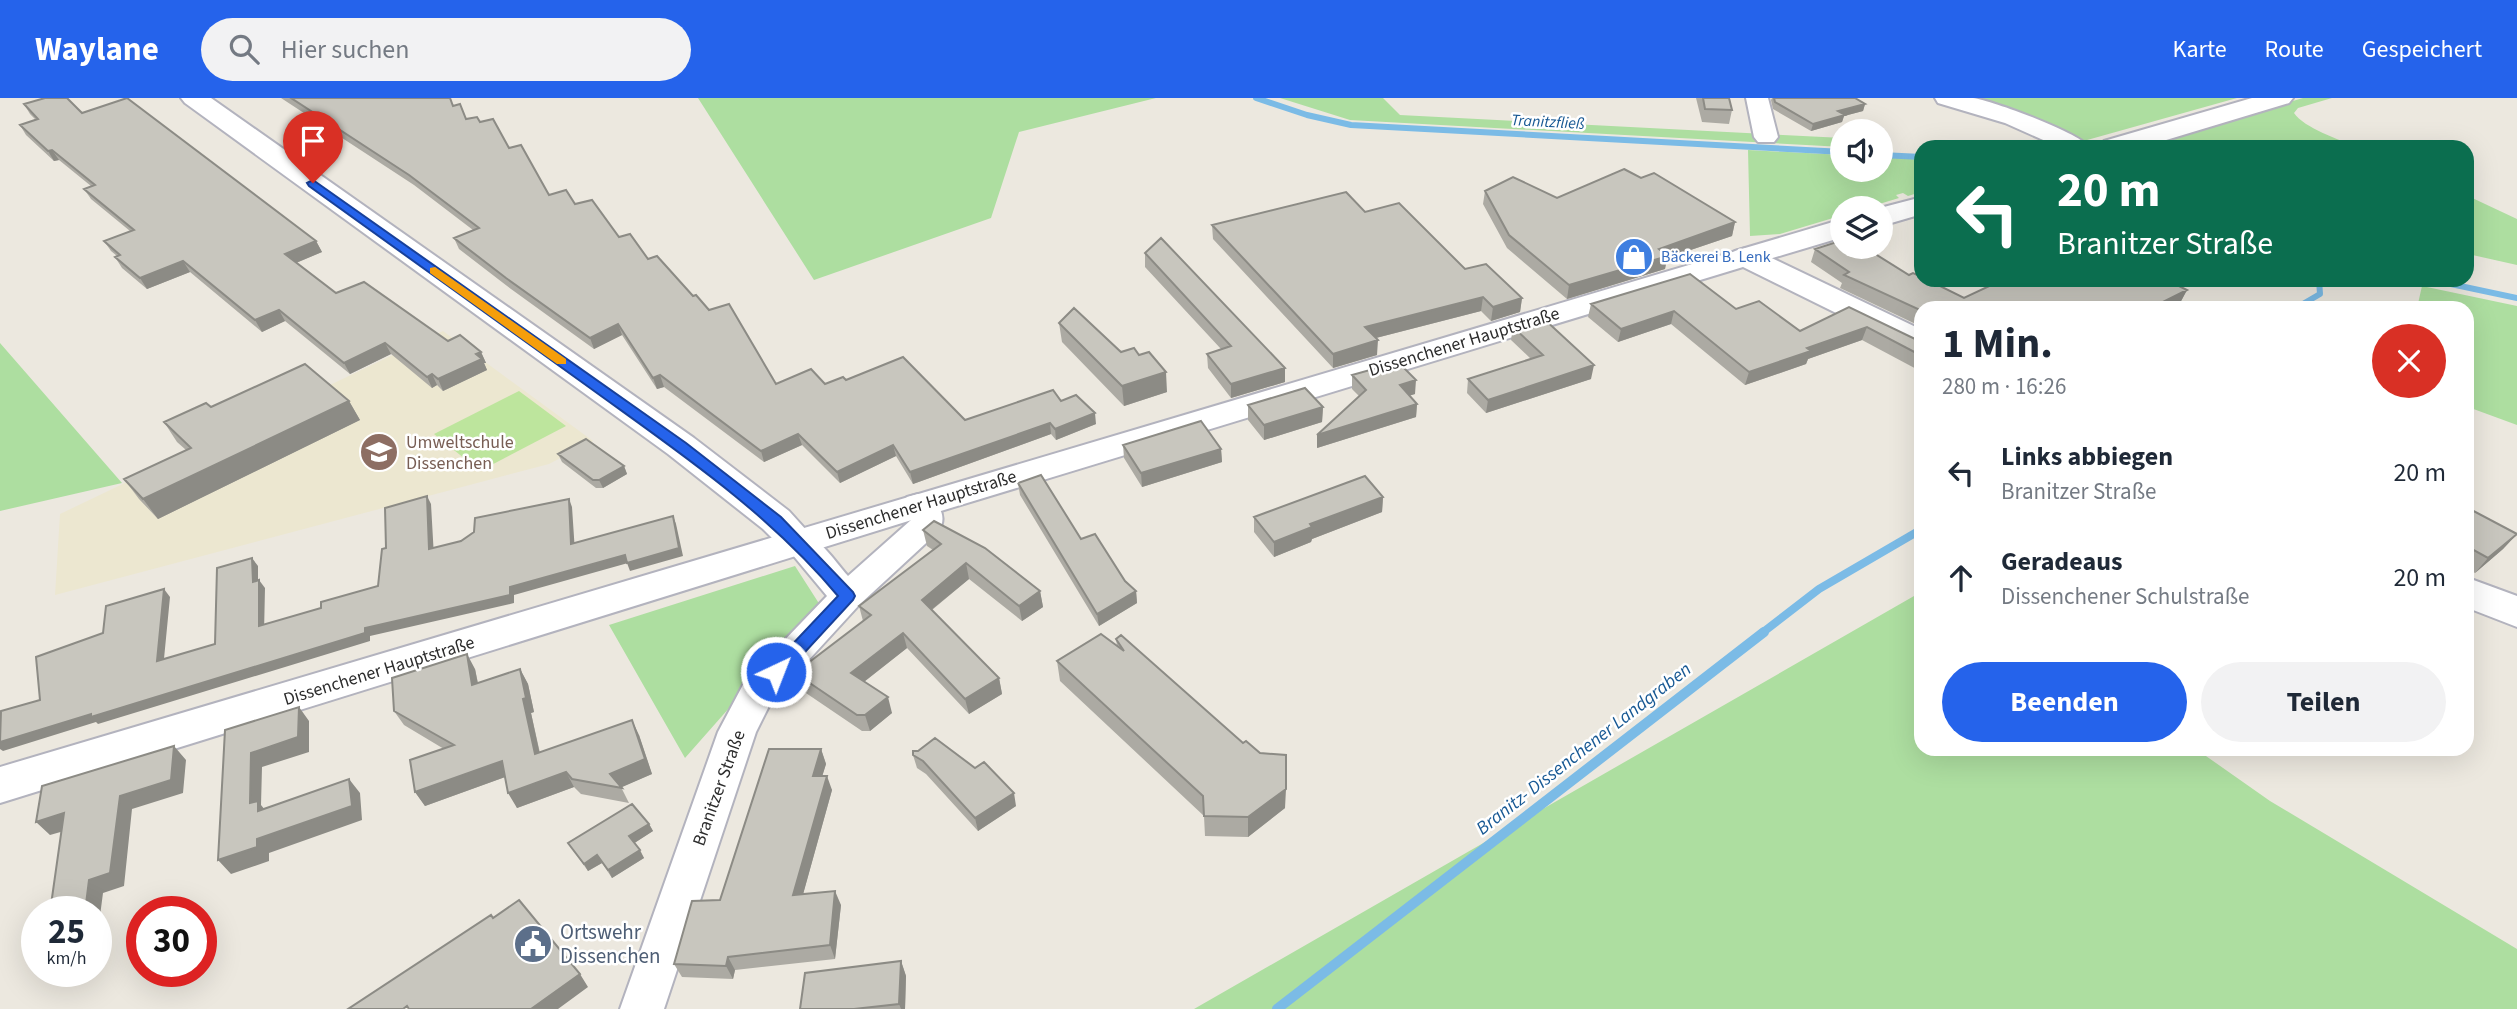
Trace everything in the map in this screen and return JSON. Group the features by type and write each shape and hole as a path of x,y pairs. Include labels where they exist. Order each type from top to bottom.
{"main road":[{"path":"194,98 681,446 776,520 798,542"},
{"path":"2138,140 2280,98"},
{"path":"1893,213 1914,207"},
{"name":"Dissenchener Hauptstraße","path":"0,785 918,505 1830,233"},
{"path":"1746,257 1914,339"},
{"path":"2474,594 2517,612"}],"street":[{"path":"1757,98 1766,137"},
{"path":"1946,98 1998,111 2063,140"},
{"name":"Branitzer Straße","path":"642,1009 737,732 758,691 847,596 927,524 927,514 918,505"},
{"path":"798,542 847,596"}],"shaded area":[{"name":"Umweltschule Dissenchen","path":"443,331 593,441 549,464 55,595 60,514"}],"green space":[{"path":"698,98 1156,98 1019,132 991,218 814,280"},
{"path":"1280,98 1383,98 1400,115 1830,137 1830,146 1350,120"},
{"path":"1968,98 2237,98 2087,140 2075,140"},
{"path":"2303,98 2332,98 2298,108 2294,113 2314,129 2340,140 2158,140"},
{"path":"1748,150 1830,154 1830,182 1893,182 1893,158 1914,159 1914,194 1908,196 1903,193 1896,195 1899,198 1893,200 1893,196 1830,196 1830,219 1780,234 1750,236"},
{"path":"2474,199 2517,219 2517,265 2474,255"},
{"path":"2422,287 2427,287 2517,306 2517,425 2474,409 2474,301 2419,301"},
{"path":"0,343 122,483 0,511"},
{"path":"519,391 566,426 480,471 434,434"},
{"path":"795,566 820,605 685,758 609,625"},
{"path":"1914,596 1914,756 2206,756 2270,801 2517,949 2517,1009 1194,1009"}],"building":[{"path":"45,98 67,98 82,113 127,98 316,241 285,254 336,293 364,282 448,341 460,335 481,352 476,354 482,359 438,379 432,374 427,377 385,343 344,363 279,310 255,320 183,261 140,278 115,257 120,255 104,241 134,230 84,189 95,185 52,150 48,151 20,125 38,119 24,104"},
{"path":"291,98 450,98 453,106 460,104 466,119 477,117 480,122 493,119 509,148 521,145 549,195 566,190 575,204 592,200 619,237 630,234 648,259 657,256 709,310 729,304 776,384 811,369 825,384 843,377 846,380 903,357 965,420 1053,390 1061,401 1076,395 1095,413 1055,429 1050,423 910,472 893,445 837,472 798,434 761,451 660,375 653,378 618,324 590,338 454,238 479,228 409,175"},
{"path":"1703,98 1729,98 1732,110 1705,109"},
{"path":"1774,98 1855,98 1865,104 1838,111 1845,115 1813,124 1775,102"},
{"path":"1624,169 1641,178 1654,173 1735,222 1659,249 1668,256 1569,285 1509,235 1485,191 1513,177 1557,198"},
{"path":"1346,192 1365,212 1399,203 1465,269 1486,264 1522,298 1493,307 1483,297 1365,327 1378,340 1333,354 1212,225"},
{"path":"1161,238 1285,368 1231,384 1207,354 1231,346 1145,253"},
{"path":"1830,244 1830,259 1883,259 1909,275 1914,273 1914,287 1942,287 1964,298 1987,287 2181,287 2187,290 2165,301 1914,301 1914,307 1844,275 1849,272 1815,249"},
{"path":"1690,274 1736,309 1759,301 1800,331 1849,307 1914,339 1914,352 1867,327 1807,348 1811,351 1749,372 1674,311 1621,329 1591,304"},
{"path":"1074,308 1121,352 1134,348 1139,355 1149,352 1166,372 1122,386 1059,323"},
{"path":"1543,318 1594,365 1488,400 1468,379 1543,355 1513,327"},
{"path":"1398,362 1416,380 1400,385 1417,404 1317,435 1366,390 1352,375"},
{"path":"305,364 349,401 143,499 124,479 191,448 164,422 206,403 211,407"},
{"path":"1305,388 1323,407 1264,425 1248,405"},
{"path":"1201,421 1221,449 1141,473 1123,445"},
{"path":"586,439 624,466 599,480 593,480 558,454"},
{"path":"1041,475 1081,539 1095,534 1125,581 1136,591 1097,614 1018,483"},
{"path":"1365,476 1383,497 1310,524 1312,527 1274,542 1254,517"},
{"path":"427,496 429,549 461,541 474,532 475,518 569,499 571,544 673,516 679,548 627,563 625,555 510,587 510,595 365,628 365,633 0,742 1,711 40,700 36,657 103,633 106,606 164,589 157,661 215,644 217,568 252,558 253,582 259,580 259,626 321,608 321,602 378,586 382,549 386,548 385,508"},
{"path":"2474,511 2517,534 2488,558 2474,550"},
{"path":"934,521 985,548 1040,591 1019,606 966,563 922,600 999,678 965,699 903,633 851,673 888,697 865,715 857,715 795,673 871,615 859,606 941,544 923,530"},
{"path":"1101,634 1124,651 1116,639 1121,635 1243,743 1246,741 1260,753 1286,755 1286,789 1248,817 1204,816 1203,796 1057,661"},
{"path":"467,654 472,685 520,669 526,698 523,699 535,754 632,720 645,759 610,774 622,788 572,779 566,772 508,793 502,761 415,792 410,760 454,745 394,711 392,678"},
{"path":"299,707 298,737 251,753 250,803 258,801 258,811 349,779 352,806 257,839 257,847 218,860 225,730"},
{"path":"935,738 975,768 984,762 1014,793 975,818 923,761 913,755 913,751 918,751"},
{"path":"174,746 171,780 120,796 110,873 89,880 87,896 52,896 64,813 36,822 42,786"},
{"path":"769,749 821,749 813,776 827,776 793,895 835,891 830,945 728,957 726,966 674,964 692,901 720,900"},
{"path":"632,804 649,824 629,836 640,850 608,870 597,855 584,864 568,843"},
{"path":"519,900 580,974 531,1009 409,1009 407,1006 403,1009 348,1009 491,915 493,918"},
{"path":"901,961 899,1004 854,1009 800,1009 805,973"}],"waterway":[{"name":"Tranitzfließ","path":"1256,98 1307,115 1351,125 1830,151"},
{"name":"Tranitzfließ","path":"1893,156 1914,157"},
{"path":"2308,301 2320,294 2320,287"},
{"name":"Tranitzfließ","path":"2465,287 2517,298"},
{"name":"Branitz- Dissenchener Landgraben","path":"1762,633 1819,589 1914,534"},
{"name":"Branitz- Dissenchener Landgraben","path":"1277,1009 1764,632"}],"slow traffic":[{"path":"435,270 562,361"}],"place":[{"name":"Bäckerei B. Lenk","path":"1634,257"},
{"name":"Umweltschule Dissenchen","path":"379,452"},
{"name":"Ortswehr Dissenchen","path":"533,944"}],"route":[{"path":"313,183 681,446 776,520 824,568 847,596 776,672"}]}
